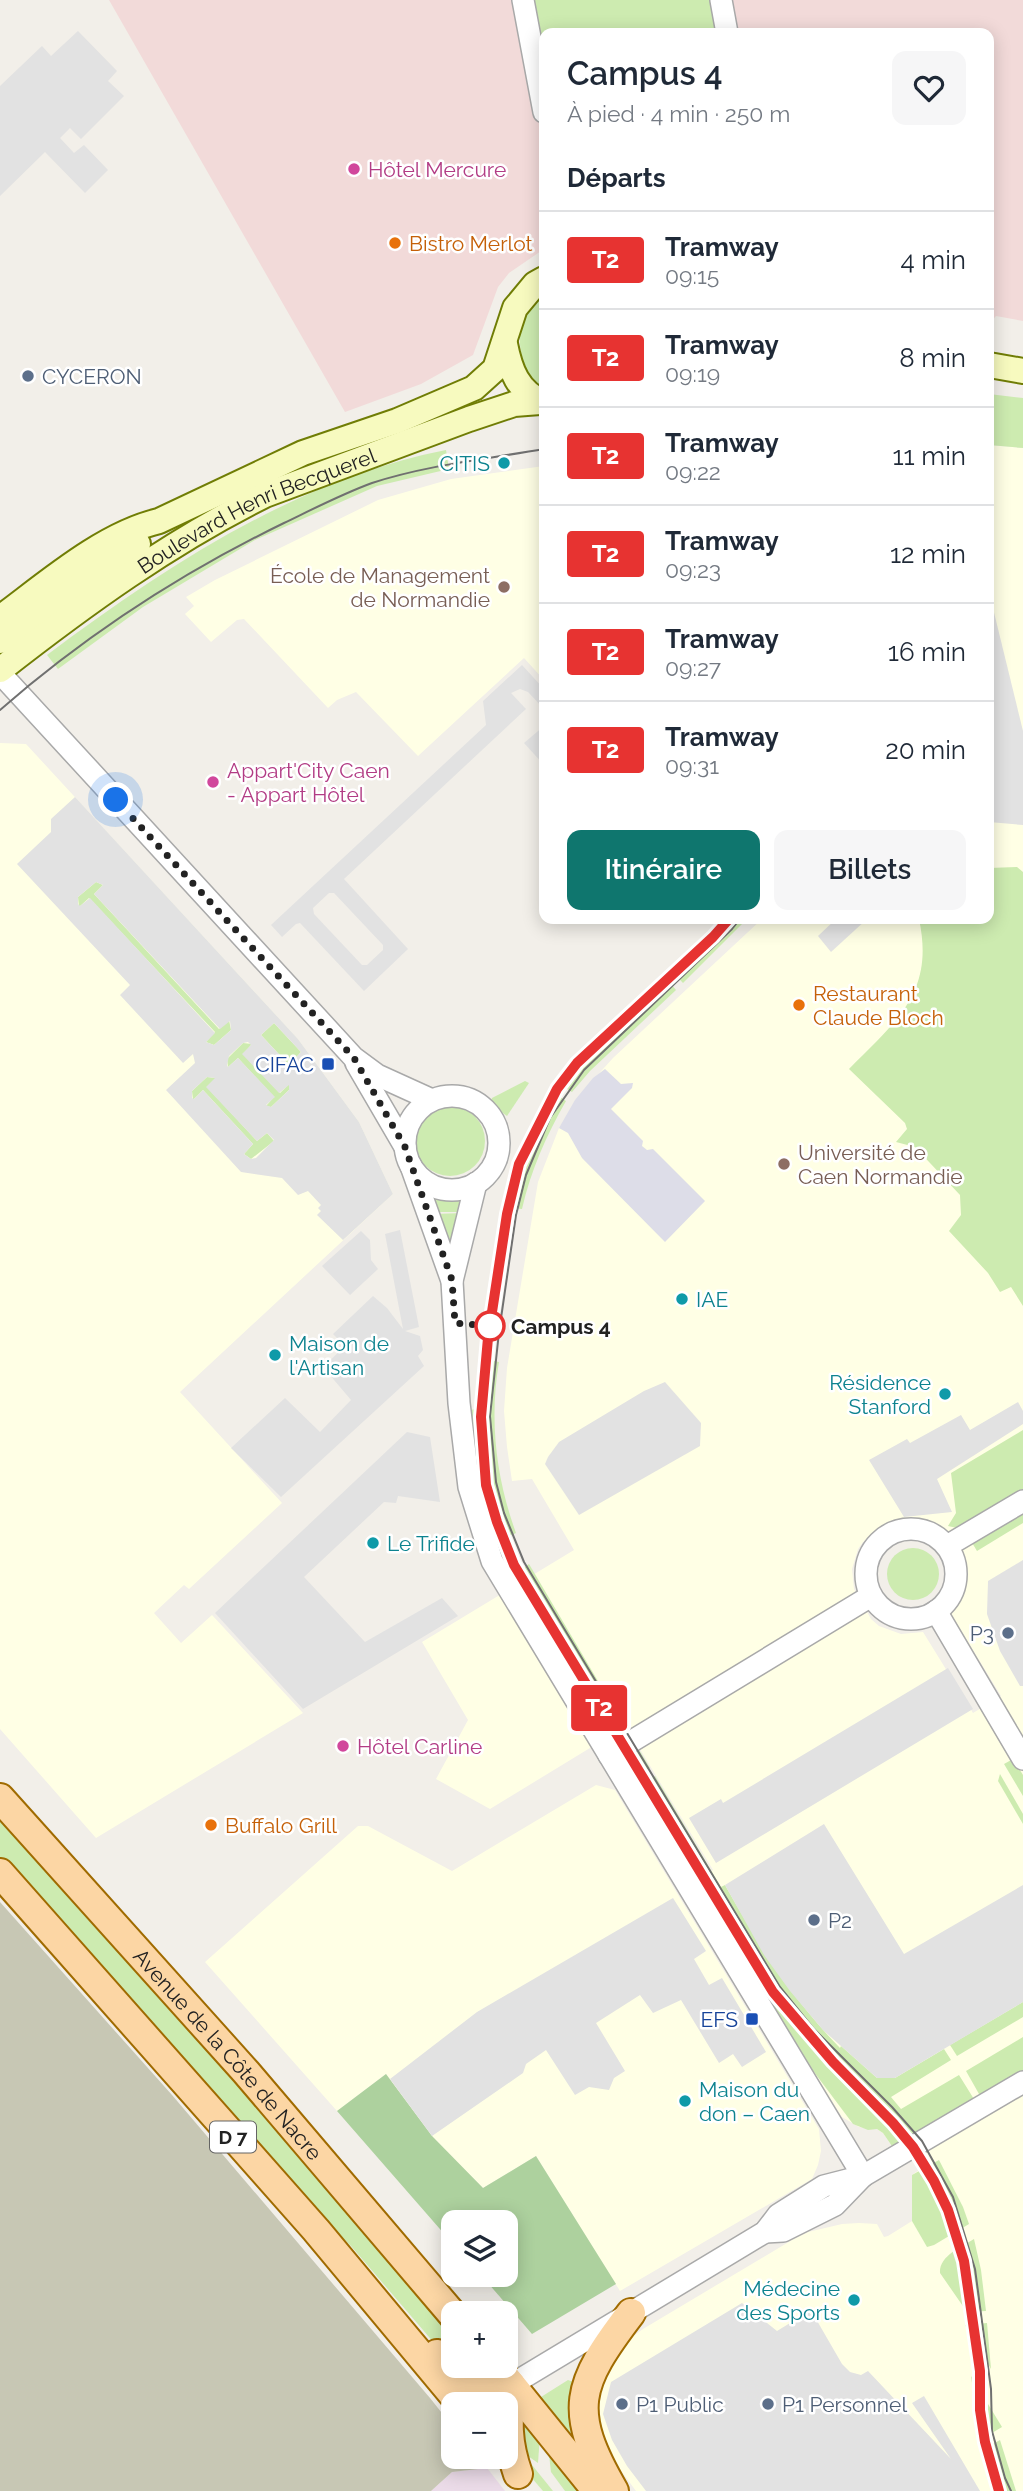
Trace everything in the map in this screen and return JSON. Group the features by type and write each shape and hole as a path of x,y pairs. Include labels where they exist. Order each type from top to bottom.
{"main road":[{"path":"539,282 515,308 505,344 510,369 522,388 539,400"},
{"name":"Boulevard Henri Becquerel","path":"0,618 86,557 136,527 159,522 303,453 397,421 463,394 483,382 495,369 505,344"},
{"path":"994,366 1023,371"},
{"path":"994,381 1023,384"},
{"name":"Boulevard Henri Becquerel","path":"0,672 108,589 190,535 234,510 265,495 469,419 514,404 539,402"},
{"name":"Boulevard Henri Becquerel","path":"0,641 155,532 159,522"},
{"name":"Avenue de la Côte de Nacre","path":"0,1798 246,2072 441,2301"},
{"name":"D 7","path":"0,1873 316,2230 451,2392"},
{"path":"316,2230 359,2261 441,2358"},
{"path":"614,2491 595,2458 584,2424 583,2402 588,2380 604,2350 631,2313"},
{"path":"466,2378 475,2383 495,2378"},
{"path":"503,2378 509,2450 518,2474"},
{"path":"505,2378 597,2491"}],"street":[{"path":"523,0 539,85"},
{"path":"721,0 726,28"},
{"path":"0,672 354,1058 377,1075 432,1100"},
{"path":"354,1058 408,1157 428,1184 442,1189 458,1190 486,1176 494,1165 499,1142 491,1117 484,1108 461,1097 450,1096 432,1100 417,1111 408,1126 408,1157 452,1280 459,1404 469,1487 492,1561 863,2176"},
{"path":"452,1280 476,1183"},
{"path":"947,1546 1023,1501"},
{"path":"906,1528 929,1532 947,1546 954,1559 955,1581 947,1601 922,1618 907,1619 880,1607 866,1583 868,1557 875,1545 885,1536 906,1528"},
{"path":"609,1755 871,1595"},
{"path":"936,1611 1023,1759"},
{"path":"518,2369 631,2313 765,2232 778,2215 824,2186 863,2176 1023,2081"}],"shaded area":[{"path":"109,0 1023,0 1023,321 996,316 994,318 994,28 539,28 539,252 509,273 498,287 473,355 421,384 345,412"},
{"path":"78,31 117,71 108,81 124,96 81,139 70,128 60,138 74,153 84,145 108,170 85,193 45,152 0,196 0,86 42,46 51,56"},
{"name":"Université de Caen Normandie","path":"994,445 1023,448 1023,2491 636,2491 619,2468 596,2425 597,2388 624,2343 643,2329 808,2232 859,2223 877,2224 884,2237 888,2236 912,2221 912,2175 919,2170 906,2146 896,2152 877,2129 859,2127 842,2117 695,1881 713,1870 626,1726 490,1809 436,1779 468,1720 422,1642 574,1550 532,1479 512,1481 504,1411 507,1368 538,1182 559,1128 594,1079 757,924 994,924","holes":["906,1519 928,1522 938,1527 955,1544 965,1578 964,1589 951,1614 1001,1696 973,1713 923,1632 901,1634 879,1626 871,1619 854,1589 852,1569 858,1549 877,1529"]},
{"path":"539,467 539,674 524,658 418,756 356,692 337,700 328,708 244,619 237,620 211,642 185,614 194,606 186,597 215,580 378,500 451,479"},
{"path":"994,612 1023,731 1023,825 994,822"},
{"path":"522,665 539,684 539,704 528,692 520,689 511,693 526,709 344,879 408,949 364,991 300,923 282,937 271,925 486,725 483,701","holes":["329,893 334,893 383,945 383,950 367,965 362,965 314,914 313,908"]},
{"path":"539,730 539,760 524,743"},
{"path":"0,743 26,744 298,1039 359,1122 393,1194 180,1392 282,1503 189,1589 184,1585 154,1613 181,1643 212,1615 303,1713 96,1838 0,1729"},
{"path":"75,797 298,1039 359,1122 393,1194 343,1240 317,1215 321,1211 318,1208 321,1205 308,1191 298,1195 282,1178 241,1172 166,1090 195,1063 193,1054 183,1063 120,995 130,985 17,864 51,832 51,819","holes":["96,882 103,885 94,894 220,1029 230,1021 231,1030 214,1045 206,1042 215,1033 90,898 80,906 78,897","274,1023 301,1052 289,1065 261,1035","248,1042 251,1045 242,1054 279,1093 289,1085 289,1090 271,1107 266,1105 275,1097 238,1058 228,1067 227,1065 229,1056 243,1043","207,1077 215,1078 206,1087 257,1141 267,1133 274,1140 256,1158 251,1159 244,1154 253,1144 203,1090 194,1099 192,1091"]},
{"path":"831,924 862,924 831,952 818,936"},
{"path":"605,1069 621,1084 633,1083 632,1088 611,1109 643,1141 642,1146 647,1150 653,1149 705,1201 665,1242 582,1158 568,1133 559,1128 575,1100 593,1078"},
{"path":"400,1230 419,1327 405,1331 420,1336 423,1350 418,1356 424,1366 281,1497 231,1448 285,1398 320,1432 351,1400 323,1367 345,1346 333,1334 373,1296 387,1308 403,1329 385,1234"},
{"path":"361,1231 370,1240 371,1260 378,1269 350,1295 322,1266"},
{"path":"665,1382 701,1423 700,1446 579,1515 545,1464 548,1457 559,1442 644,1391"},
{"path":"1018,1402 1023,1411 1023,1424 937,1479 952,1512 904,1517 869,1460 907,1439 910,1443 961,1415 970,1430"},
{"path":"407,1432 430,1437 440,1502 398,1496 396,1503 384,1502 304,1577 365,1642 442,1598 458,1616 303,1709 215,1613"},
{"name":"P3","path":"1023,1560 1023,1686 1020,1686 1000,1651 987,1614 988,1581"},
{"path":"948,1668 973,1709 716,1863 689,1818 721,1799 723,1803"},
{"path":"596,1785 615,1790 819,2129 821,2151 812,2179 620,2291 536,2156 483,2188 432,2136 386,2074 337,2111 205,1962 358,1826 368,1826 452,1871"},
{"name":"P2","path":"824,1824 904,1954 1023,1885 1023,2002 895,2078 877,2078 823,2030 764,1955 725,1885"},
{"path":"673,1898 706,1951 694,1959 709,1985 722,1978 766,2052 742,2067 733,2054 719,2063 681,2000 653,2013 640,1995 596,2023 625,2071 614,2078 609,2090 589,2087 575,2095 546,2050 526,2064 523,2073 432,2136 390,2079 477,2012"},
{"path":"0,1902 172,2095 441,2412 441,2469 478,2469 452,2472 431,2491 0,2491"},
{"name":"P1 Personnel","path":"742,2303 777,2331 808,2312 816,2319 842,2364 850,2372 861,2375 868,2371 951,2459 912,2403 924,2396 980,2491 646,2491 612,2440 603,2414 611,2382"},
{"path":"488,2469 505,2491 431,2491 452,2472"}],"green space":[{"path":"532,0 714,0 719,28 539,28 539,37"},
{"path":"539,297 539,386 530,376 520,347 522,326 527,313"},
{"path":"994,395 1023,398 1023,448 994,445"},
{"path":"446,450 449,469 377,486 255,540 143,607 58,669 47,655 187,559 286,504 391,463"},
{"path":"1017,867 1023,872 1023,1306 1011,1287 1000,1292 988,1273 949,1231 961,1215 960,1195 915,1147 896,1142 907,1129 905,1123 849,1069 882,1036 908,1004 921,967 923,945 920,924 994,924 994,868"},
{"path":"96,882 103,885 94,894 219,1029 229,1020 231,1030 214,1045 206,1042 215,1032 89,898 79,907 78,897"},
{"path":"717,924 742,924 683,983 670,969"},
{"path":"663,975 676,990 590,1071 572,1092 556,1082 576,1057"},
{"path":"274,1023 301,1052 289,1065 261,1035"},
{"path":"243,1043 252,1044 243,1054 280,1093 289,1084 289,1090 271,1107 266,1106 274,1097 238,1058 228,1067 227,1059"},
{"path":"207,1077 216,1078 207,1087 257,1141 267,1133 274,1141 251,1159 244,1154 253,1144 203,1090 193,1100 192,1091"},
{"path":"525,1081 529,1083 507,1116 490,1104 492,1098"},
{"path":"550,1090 566,1101 540,1154 522,1209 504,1207 522,1147"},
{"path":"450,1106 475,1116 485,1141 475,1166 450,1176 425,1166 415,1141 425,1116"},
{"path":"431,1195 454,1199 469,1196 465,1212 433,1212"},
{"path":"464,1213 453,1261 434,1214"},
{"path":"480,1358 499,1362 495,1405 496,1449 516,1533 494,1543 481,1497 471,1421 471,1410 475,1409"},
{"path":"1023,1430 1023,1489 957,1528 948,1526 956,1513 951,1473"},
{"path":"1023,1510 1023,1523 977,1551 971,1541"},
{"path":"913,1548 932,1555 939,1574 932,1593 913,1600 894,1593 887,1574 894,1555"},
{"path":"529,1564 628,1732 616,1734 604,1730 516,1583 517,1573"},
{"path":"638,1748 650,1768 632,1779 629,1762"},
{"path":"1013,1759 1023,1775 1023,1796 1004,1764"},
{"path":"1000,1774 1023,1814 1023,1824 998,1781"},
{"path":"655,1776 721,1887 725,1885 777,1970 806,2010 840,2048 841,2046 877,2078 895,2078 944,2049 951,2060 891,2097 901,2109 959,2075 977,2104 896,2152 877,2129 868,2130 853,2124 808,2064 636,1787"},
{"path":"0,1810 384,2247 441,2316 441,2351 351,2246 303,2200 0,1859"},
{"path":"1023,2002 1023,2017 957,2056 950,2045"},
{"path":"1023,2037 1023,2077 983,2101 966,2071"},
{"path":"386,2074 432,2136 483,2188 536,2156 616,2284 532,2334 518,2318 518,2301 503,2301 491,2287 518,2287 518,2210 441,2210 441,2230 337,2111"},
{"path":"939,2160 969,2224 927,2247 912,2221 912,2175"},
{"path":"974,2239 986,2311 967,2312 940,2273 947,2257"},
{"path":"987,2323 991,2369 965,2325"},
{"path":"971,2376 1002,2427 980,2440"},
{"path":"568,2380 576,2383 571,2403 573,2436 541,2397"},
{"path":"523,2414 540,2435 538,2463 518,2449"},
{"path":"1000,2440 1016,2491 994,2491 982,2450"},
{"path":"548,2446 583,2491 565,2491 551,2472"},
{"path":"523,2457 553,2491 543,2491 531,2477"}],"tram line":[{"path":"0,710 66,656 136,607 209,562 317,507 361,487 393,477 539,450"},
{"name":"T2","path":"725,924 577,1063 546,1108 519,1164 507,1214 486,1351 481,1417 486,1485 514,1565 773,1992 833,2062 893,2123 913,2147 934,2181 948,2210 964,2261 980,2371 980,2410 985,2442 999,2491"},
{"path":"736,924 584,1070 550,1118 526,1175 516,1215 490,1416 496,1482 504,1513 524,1562 780,1987 813,2028 922,2141 953,2197 975,2269 991,2389 992,2431 1011,2491"},
{"path":"484,1373 491,1321"},
{"path":"979,2366 984,2439"}],"place":[{"name":"Hôtel Mercure","path":"354,169"},
{"name":"Bistro Merlot","path":"395,243"},
{"name":"CYCERON","path":"28,376"},
{"name":"CITIS","path":"504,463"},
{"name":"École de Management de Normandie","path":"504,587"},
{"name":"Appart'City Caen - Appart Hôtel","path":"213,782"},
{"name":"Restaurant Claude Bloch","path":"799,1005"},
{"name":"CIFAC","path":"328,1064"},
{"name":"Université de Caen Normandie","path":"784,1164"},
{"name":"IAE","path":"682,1299"},
{"name":"Campus 4","path":"490,1326"},
{"name":"Maison de l'Artisan","path":"275,1355"},
{"name":"Résidence Stanford","path":"945,1394"},
{"name":"Le Trifide","path":"373,1543"},
{"name":"P3","path":"1008,1633"},
{"name":"Hôtel Carline","path":"343,1746"},
{"name":"Buffalo Grill","path":"211,1825"},
{"name":"P2","path":"814,1920"},
{"name":"EFS","path":"752,2019"},
{"name":"Maison du don – Caen","path":"685,2101"},
{"name":"Médecine des Sports","path":"854,2300"},
{"name":"P1 Public","path":"622,2404"},
{"name":"P1 Personnel","path":"768,2404"}],"route":[{"path":"116,800 354,1058 405,1147 426,1213 452,1280 455,1323 490,1326"}]}
